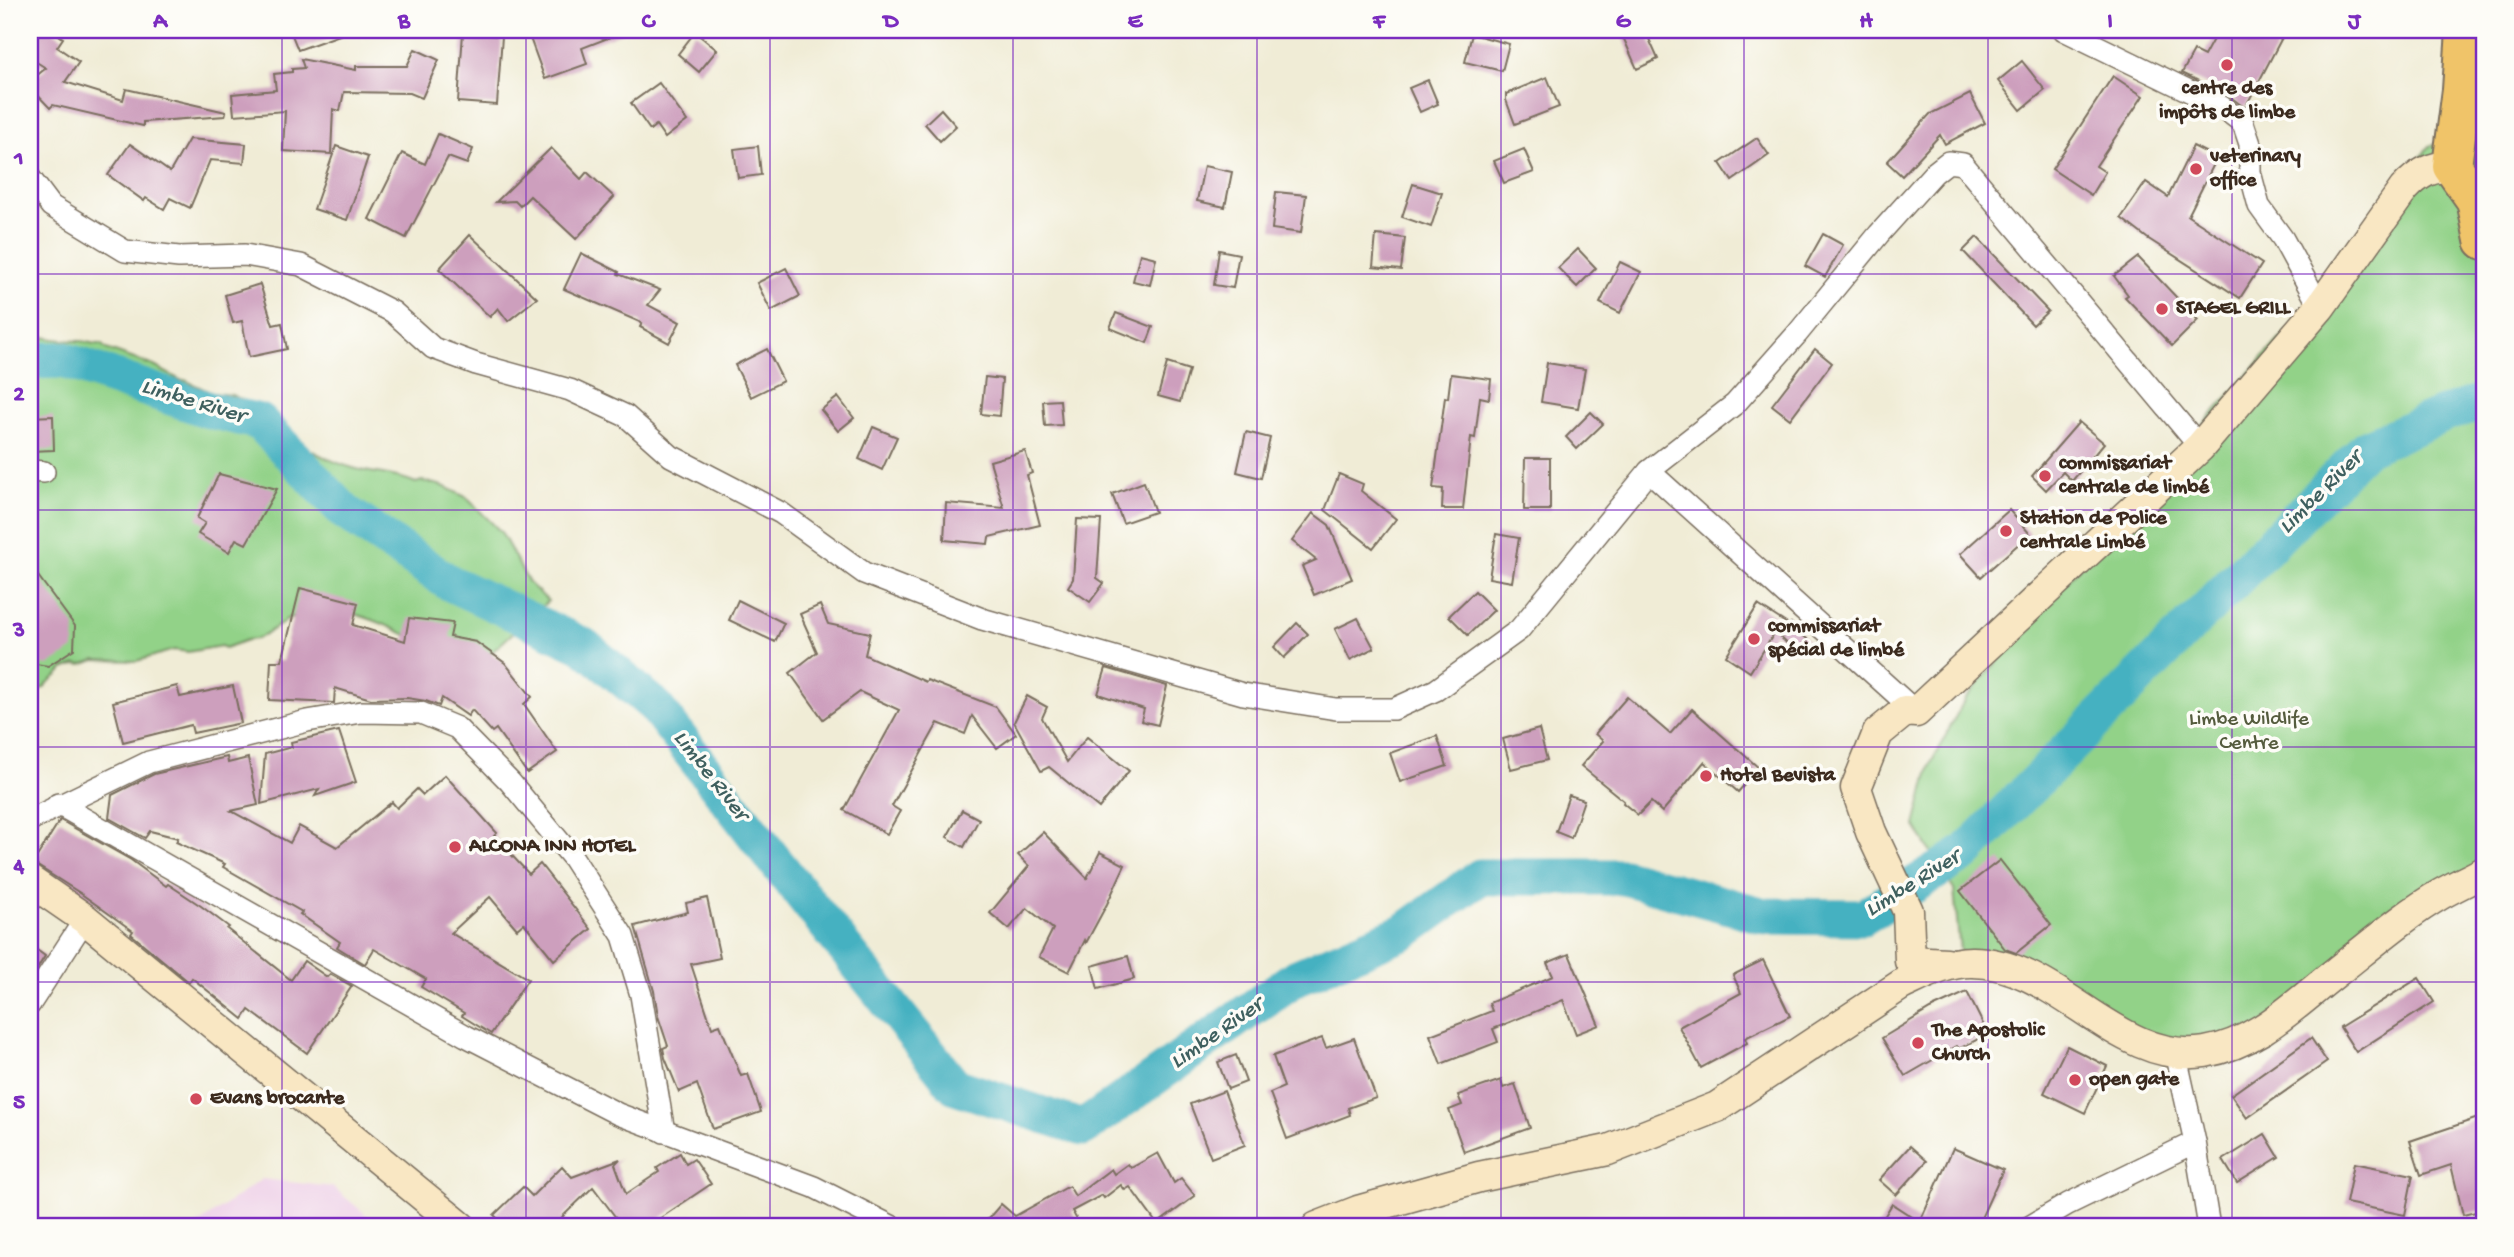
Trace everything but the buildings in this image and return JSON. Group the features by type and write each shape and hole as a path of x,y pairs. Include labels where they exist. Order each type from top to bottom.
{"highway":[{"path":"2466,30 2462,90 2452,166 2476,200 2484,240"}],"street":[{"path":"2064,30 2222,107 2243,123 2250,144 2250,172 2259,206 2283,239 2320,307"},
{"path":"30,178 51,206 125,251 179,257 246,255 301,265 393,312 433,348 476,364 570,390 626,416 671,456 781,513 864,573 982,619 1243,694 1336,709 1394,709 1436,690 1519,630 1649,471 1735,404 1879,234 1934,173 1948,163 1963,164 2200,447"},
{"path":"1955,964 1910,961 1909,911 1886,867 1856,788 1878,733 1905,711 1916,712 2200,447 2320,307 2404,189 2418,175 2438,167 2452,166"},
{"path":"1649,471 1916,712"},
{"path":"30,820 58,804 149,762 307,721 361,712 421,713 457,728 510,782 573,858 623,936 641,995 664,1132"},
{"path":"58,804 466,1036 618,1114 814,1186 894,1227"},
{"path":"1317,1227 1358,1211 1479,1177 1608,1150 1666,1129 1717,1107 1901,985 1932,970 1955,964 1993,964 2027,975 2125,1035 2155,1048 2175,1052 2203,1052 2239,1044 2277,1021 2320,984 2440,895 2484,872"},
{"path":"30,881 85,919 461,1227"},
{"path":"30,1004 85,919"},
{"path":"2175,1052 2195,1142 2209,1227"},
{"path":"2029,1227 2068,1204 2195,1142"}],"shaded area":[{"path":"262,1179 333,1187 381,1227 194,1227"}],"green space":[{"name":"Limbe Wildlife Centre","path":"2484,30 2484,864 2240,1040 2178,1048 1960,951 1954,890 1915,826 1930,765 1965,699 2330,283 2429,146 2471,138"},
{"path":"30,334 101,344 106,349 154,366 212,393 232,395 247,402 274,431 332,461 416,483 422,481 443,486 466,497 501,532 529,583 548,601 471,671 415,639 373,620 352,613 311,610 285,620 257,639 225,648 221,646 188,652 174,650 137,661 95,660 77,664 63,669 44,688 30,693"}],"waterway":[{"name":"Limbe River","path":"30,361 63,360 209,410 260,422 345,512 448,582 584,646 654,705 955,1086 1083,1128 1295,978 1405,931 1480,877 1624,877 1765,916 1863,917 1965,853 2366,448 2445,414 2484,401"}],"place":[{"name":"centre des impôts de limbe","path":"2227,65"},
{"name":"veterinary office","path":"2196,169"},
{"name":"STAGEL GRILL","path":"2162,309"},
{"name":"commissariat centrale de limbé","path":"2045,476"},
{"name":"Station de Police centrale Limbé","path":"2006,531"},
{"name":"commissariat spécial de limbé","path":"1754,639"},
{"name":"Hotel Bevista","path":"1706,776"},
{"name":"ALCONA INN HOTEL","path":"455,847"},
{"name":"The Apostolic Church","path":"1918,1043"},
{"name":"open gate","path":"2075,1080"},
{"name":"Evans brocante","path":"196,1099"}]}
